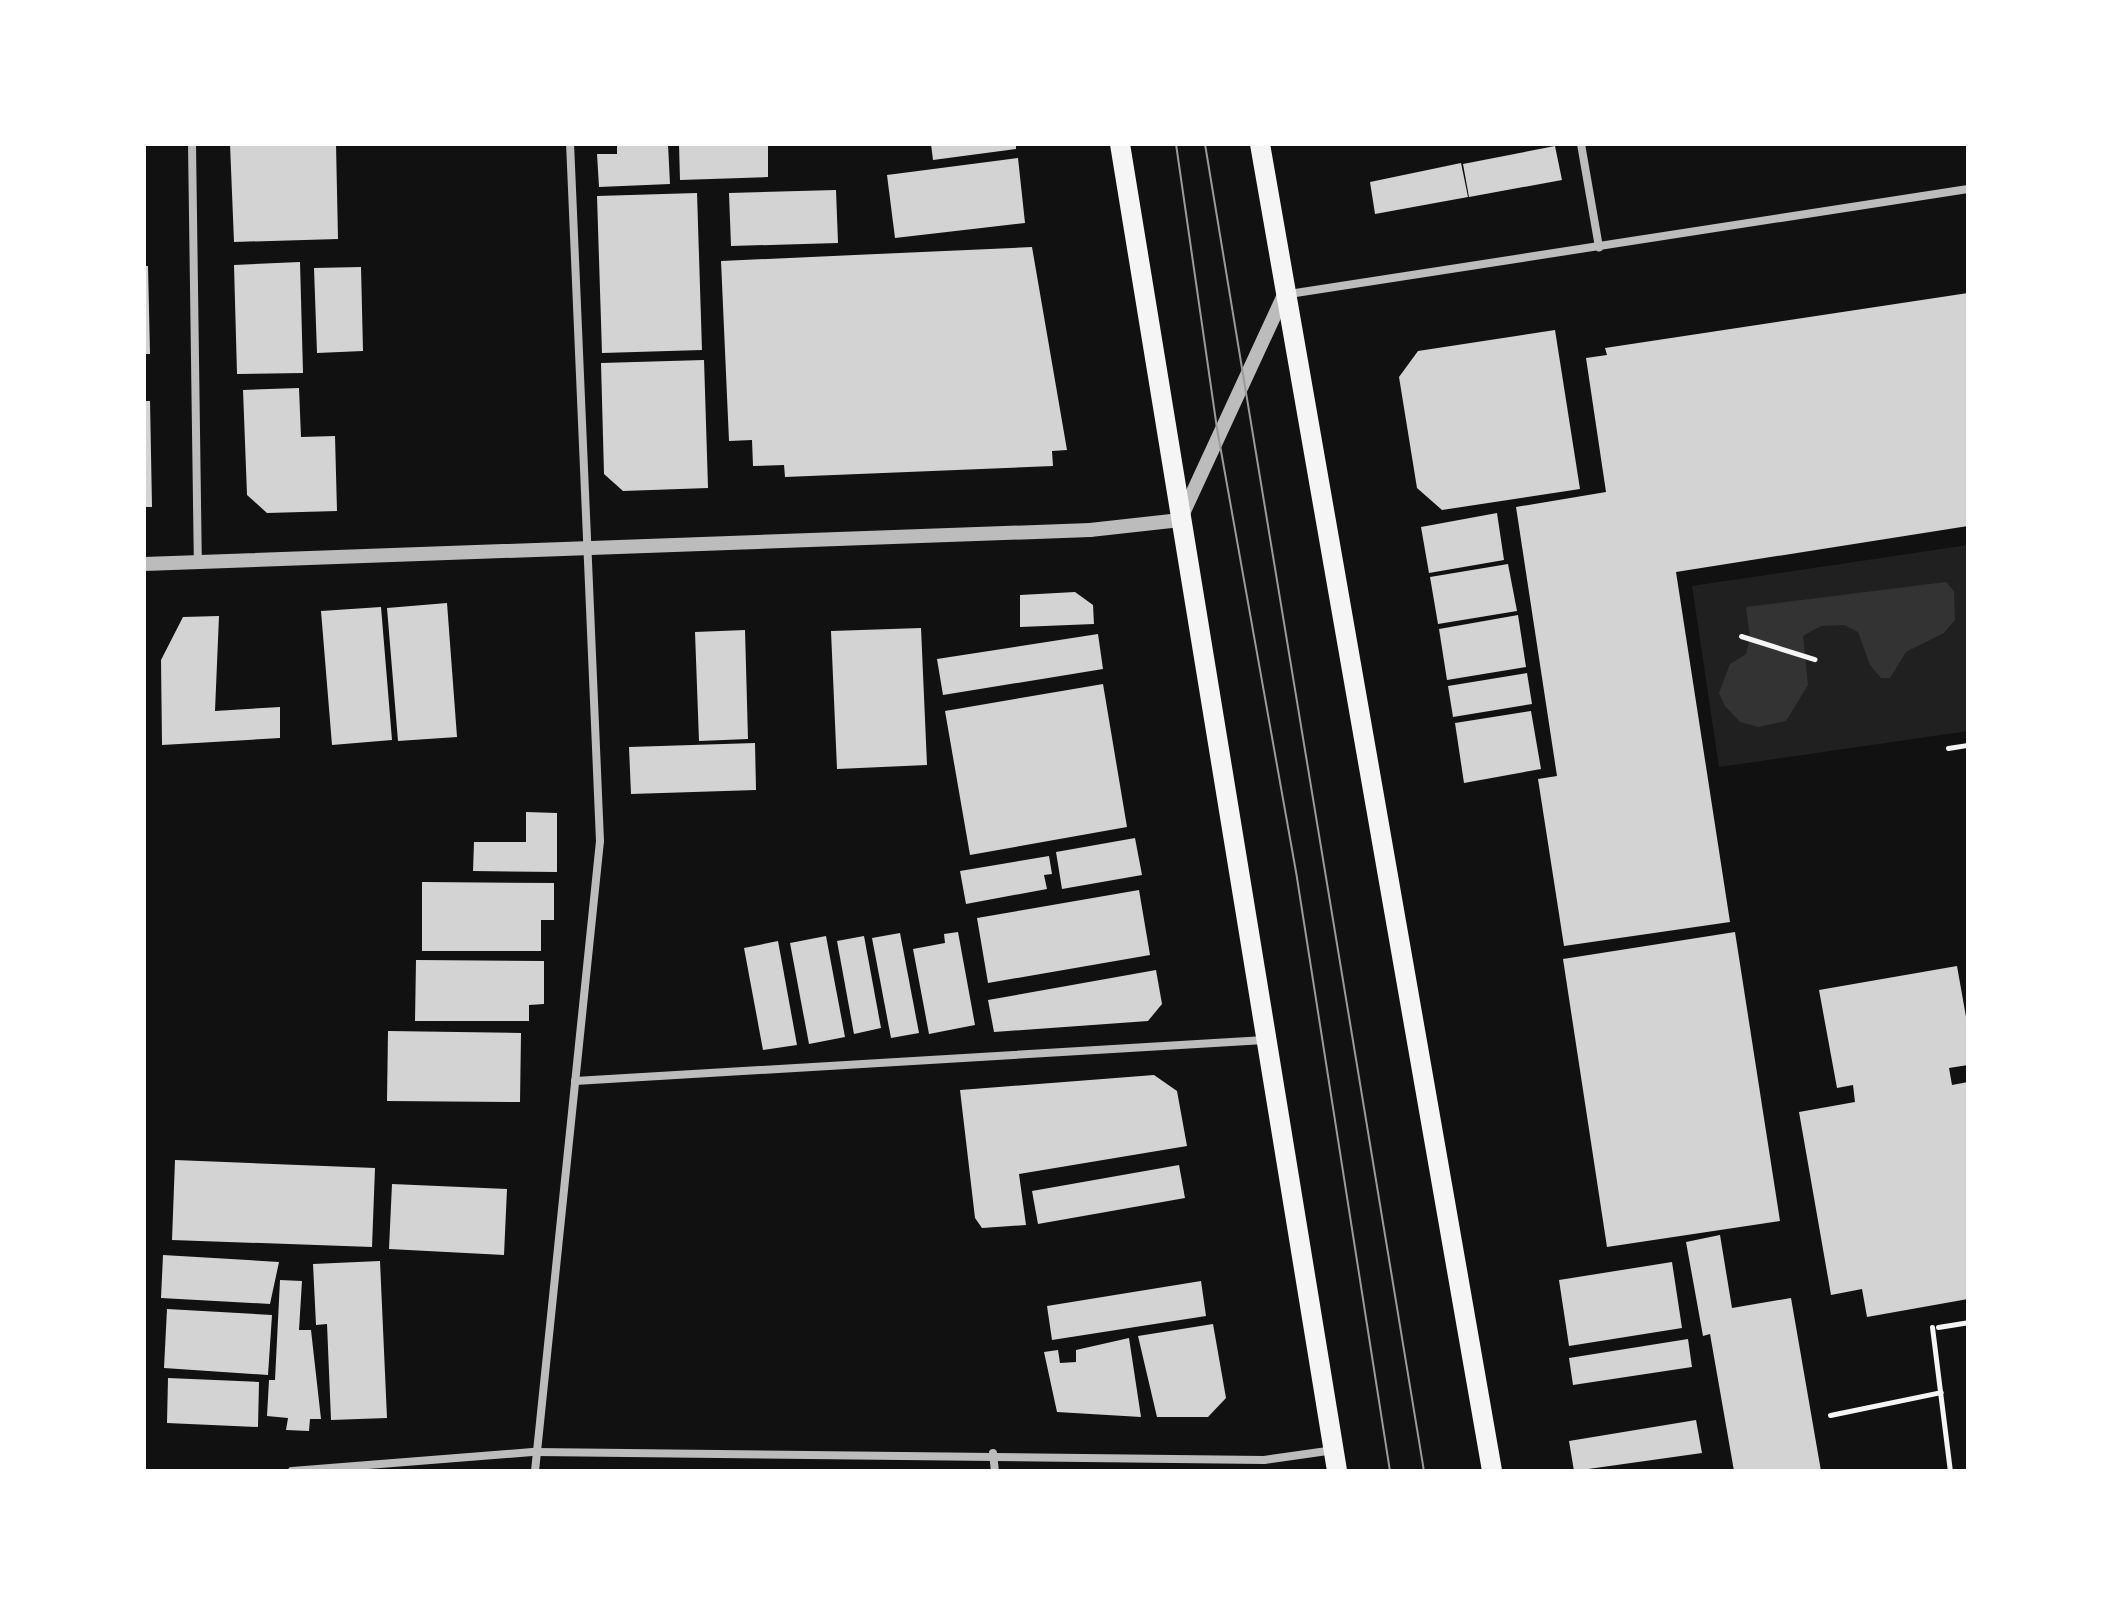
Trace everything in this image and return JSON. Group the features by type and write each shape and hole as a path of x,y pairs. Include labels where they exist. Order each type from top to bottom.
{"main road":[{"path":"1120,144 1337,1471"},
{"path":"1260,144 1492,1471"}],"street":[{"path":"192,144 198,561"},
{"path":"535,1471 600,841 590,551 570,144"},
{"path":"1581,144 1599,247"},
{"path":"144,564 590,551 1090,530 1180,520 1284,295 1968,189"},
{"path":"575,1081 1268,1040"},
{"path":"292,1471 535,1452 993,1453 1264,1460 1334,1450"},
{"path":"993,1453 995,1471"}],"path":[{"path":"1741,636 1814,659"},
{"path":"1948,748 1968,745"},
{"path":"1950,1471 1935,1327 1968,1322"},
{"path":"1830,1415 1941,1392"}],"shaded area":[{"path":"1968,545 1968,731 1719,767 1692,586"},
{"path":"1946,582 1954,591 1955,620 1944,633 1906,652 1890,678 1881,678 1870,665 1858,632 1844,625 1821,626 1803,636 1808,685 1786,721 1758,727 1740,722 1725,706 1719,693 1730,664 1746,654 1750,638 1746,607"}],"building":[{"path":"230,144 336,144 338,239 234,242"},
{"path":"617,144 668,144 670,184 599,187 597,154 617,154"},
{"path":"679,144 768,144 768,177 680,180"},
{"path":"931,144 1016,144 1016,149 933,160"},
{"path":"1555,146 1562,180 1469,197 1463,164"},
{"path":"1018,158 1025,223 895,238 887,175"},
{"path":"1461,163 1468,197 1375,214 1370,182"},
{"path":"836,190 838,243 731,246 729,193"},
{"path":"697,193 702,350 602,353 597,196"},
{"path":"1032,247 1067,450 1052,451 1053,466 785,477 784,465 753,466 752,440 729,441 721,261"},
{"path":"300,262 303,373 237,374 234,265"},
{"path":"144,266 148,266 150,354 144,354"},
{"path":"361,267 363,351 317,353 314,268"},
{"path":"1968,293 1968,526 1676,572 1730,922 1564,946 1538,779 1557,776 1516,507 1606,492 1586,358 1607,355 1605,348"},
{"path":"1555,330 1580,489 1442,510 1417,488 1399,377 1418,351"},
{"path":"704,360 708,488 623,491 604,474 601,363"},
{"path":"299,388 301,437 335,436 337,511 267,513 247,495 243,390"},
{"path":"144,401 150,401 152,507 144,507"},
{"path":"1497,513 1504,560 1429,573 1421,527"},
{"path":"1508,564 1517,611 1438,624 1430,577"},
{"path":"1075,592 1093,605 1094,624 1020,627 1020,595"},
{"path":"447,603 457,737 398,741 387,608"},
{"path":"381,607 392,740 332,745 321,611"},
{"path":"1518,615 1526,667 1447,680 1439,629"},
{"path":"219,616 215,711 280,707 280,738 162,745 161,660 183,617"},
{"path":"921,628 927,765 837,769 831,631"},
{"path":"745,630 748,739 699,741 695,632"},
{"path":"1098,634 1103,669 943,695 937,659"},
{"path":"1527,673 1532,704 1453,717 1448,686"},
{"path":"1103,684 1127,827 970,855 945,711"},
{"path":"1531,711 1541,769 1464,783 1455,723"},
{"path":"755,743 756,790 631,794 629,747"},
{"path":"526,812 557,813 557,872 473,871 474,842 526,842"},
{"path":"1135,838 1142,875 1062,889 1056,852"},
{"path":"1049,856 1052,874 1044,875 1047,889 966,904 960,871"},
{"path":"422,882 554,883 554,920 541,920 541,951 422,951"},
{"path":"1139,890 1150,955 988,983 977,918"},
{"path":"958,932 975,1025 929,1034 913,949 945,943 944,934"},
{"path":"1735,932 1780,1221 1607,1247 1563,959"},
{"path":"900,933 919,1033 891,1038 872,938"},
{"path":"826,936 845,1037 809,1044 790,943"},
{"path":"864,936 881,1028 854,1034 837,941"},
{"path":"778,941 797,1045 763,1050 744,948"},
{"path":"416,960 544,961 544,1004 529,1005 529,1021 415,1021"},
{"path":"1957,966 1968,1028 1968,1065 1949,1068 1952,1085 1968,1082 1968,1299 1867,1317 1862,1289 1831,1295 1799,1112 1855,1102 1853,1085 1837,1088 1819,990"},
{"path":"1156,970 1162,1004 1148,1021 994,1032 988,1000"},
{"path":"388,1031 521,1033 520,1102 387,1101"},
{"path":"1154,1075 1177,1091 1187,1146 1019,1174 1026,1225 982,1228 975,1218 960,1090"},
{"path":"175,1160 375,1168 372,1247 172,1240"},
{"path":"1179,1165 1185,1198 1038,1224 1032,1191"},
{"path":"392,1184 507,1189 504,1255 389,1249"},
{"path":"1720,1235 1732,1308 1791,1298 1821,1471 1734,1471 1710,1334 1703,1336 1686,1242"},
{"path":"163,1255 279,1262 270,1304 161,1298"},
{"path":"380,1261 387,1418 331,1420 327,1324 316,1325 313,1264"},
{"path":"1672,1262 1682,1328 1569,1346 1559,1280"},
{"path":"280,1280 302,1281 299,1330 311,1330 321,1419 310,1419 309,1431 286,1430 288,1418 267,1416 269,1380 275,1380"},
{"path":"1201,1281 1206,1316 1052,1340 1047,1306"},
{"path":"167,1309 272,1315 268,1375 164,1368"},
{"path":"1213,1324 1226,1398 1208,1417 1157,1417 1138,1336"},
{"path":"1129,1338 1141,1417 1057,1412 1044,1352 1058,1350 1060,1363 1076,1362 1076,1350"},
{"path":"1688,1339 1692,1367 1573,1385 1569,1358"},
{"path":"168,1378 259,1382 258,1427 167,1423"},
{"path":"1696,1420 1702,1453 1574,1471 1569,1441"}],"tram line":[{"path":"1176,144 1218,434 1297,878 1390,1471"},
{"path":"1205,144 1424,1471"}]}
